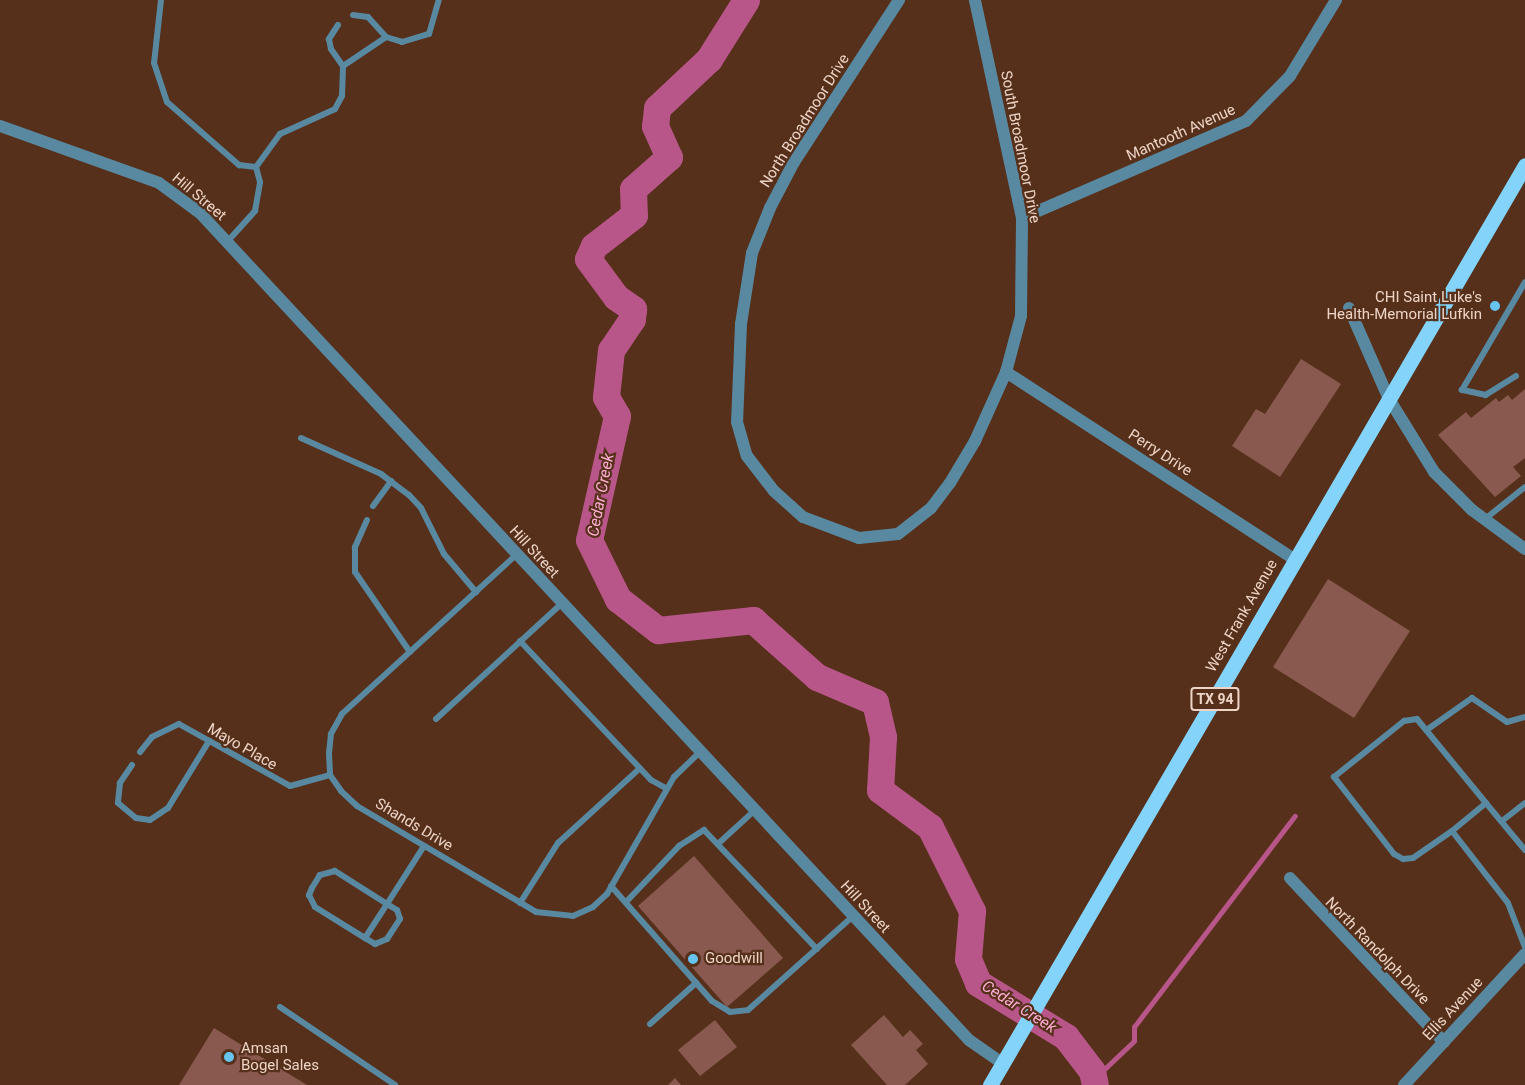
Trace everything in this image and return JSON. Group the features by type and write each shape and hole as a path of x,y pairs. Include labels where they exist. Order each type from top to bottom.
{"main road":[{"name":"West Frank Avenue","path":"990,1085 1389,399 1520,184 1525,165"}],"street":[{"name":"North Broadmoor Drive","path":"899,0 794,162 770,208 752,253 741,324 737,412 747,456 774,491 803,517 859,538 898,534 931,508 950,483 975,441 1006,372"},
{"name":"South Broadmoor Drive","path":"975,0 1022,219 1021,316 1006,372"},
{"name":"Mantooth Avenue","path":"1022,219 1246,121 1290,76 1336,0"},
{"name":"Hill Street","path":"0,126 159,183 200,213 969,1041 1002,1064"},
{"path":"1349,308 1389,399 1434,471 1484,520 1525,549"},
{"name":"Perry Drive","path":"1006,372 1296,560"},
{"name":"North Randolph Drive","path":"1290,878 1444,1042"},
{"name":"Ellis Avenue","path":"1404,1085 1525,954"}],"lane":[{"path":"161,0 154,63 167,102 239,165 256,167"},
{"path":"353,15 368,17 386,37 402,42 429,34 439,0"},
{"path":"256,167 286,129 335,109 342,96 343,66 331,49 329,39 338,25"},
{"path":"343,66 386,37"},
{"path":"227,242 255,212 260,182 256,167"},
{"path":"1516,376 1486,395 1462,390 1525,282"},
{"path":"301,438 391,481 421,508 444,554 476,592"},
{"path":"373,506 391,481"},
{"path":"1484,520 1525,488"},
{"path":"367,520 355,547 355,572 410,652"},
{"path":"330,775 331,734 342,714 516,555"},
{"path":"436,719 561,604"},
{"path":"520,641 640,768 667,789"},
{"path":"1428,729 1472,698 1507,722 1525,717"},
{"path":"1486,803 1452,831 1413,858 1402,859 1394,854 1334,777 1404,721 1417,719 1428,729 1525,850"},
{"name":"Mayo Place","path":"140,752 152,737 178,724 290,786 330,775"},
{"path":"132,765 120,783 118,803 136,818 150,820 168,808 209,741"},
{"name":"Shands Drive","path":"330,775 357,806 520,903 549,916 573,916 593,907 611,886 667,789 686,763 700,752"},
{"path":"520,903 552,850 640,768"},
{"path":"1502,821 1525,803"},
{"path":"719,843 755,810"},
{"path":"627,901 697,832 706,831 817,949"},
{"path":"1452,831 1508,903 1525,947"},
{"path":"365,938 424,846"},
{"path":"330,870 397,910 399,919 387,939 375,944 365,938 315,907 309,895 320,875 330,870"},
{"path":"611,886 627,901 721,1009 739,1013 748,1010 853,916"},
{"path":"650,1024 696,983"},
{"path":"280,1007 395,1085"}],"building":[{"path":"1301,359 1341,384 1280,477 1232,446 1256,409 1265,414"},
{"path":"1525,389 1525,458 1513,467 1521,476 1495,497 1438,435 1466,412 1471,418 1496,398 1499,402 1508,395 1512,400"},
{"path":"1328,579 1410,631 1354,718 1273,667"},
{"path":"694,856 783,958 727,1007 638,906"},
{"path":"884,1015 903,1037 910,1030 923,1044 916,1050 928,1064 905,1085 887,1085 851,1045"},
{"path":"715,1020 737,1047 700,1076 678,1050"},
{"name":"Amsan Bogel Sales","path":"214,1028 307,1085 179,1085"},
{"path":"675,1078 681,1085 668,1085"}],"waterway":[{"name":"Cedar Creek","path":"746,0 709,59 657,108 655,126 669,157 633,189 634,215 594,246 588,259 616,297 633,309 632,319 611,350 606,397 617,416 589,540 618,599 658,630 753,620 817,677 875,702 883,737 880,790 930,827 972,911 968,959 978,983 1066,1037 1092,1071 1095,1085"},
{"path":"1094,1079 1134,1041 1134,1027 1295,816"}],"place":[{"name":"CHI Saint Luke's Health-Memorial Lufkin","path":"1495,306"},
{"name":"Goodwill","path":"693,959"},
{"name":"Amsan Bogel Sales","path":"229,1057"}]}
